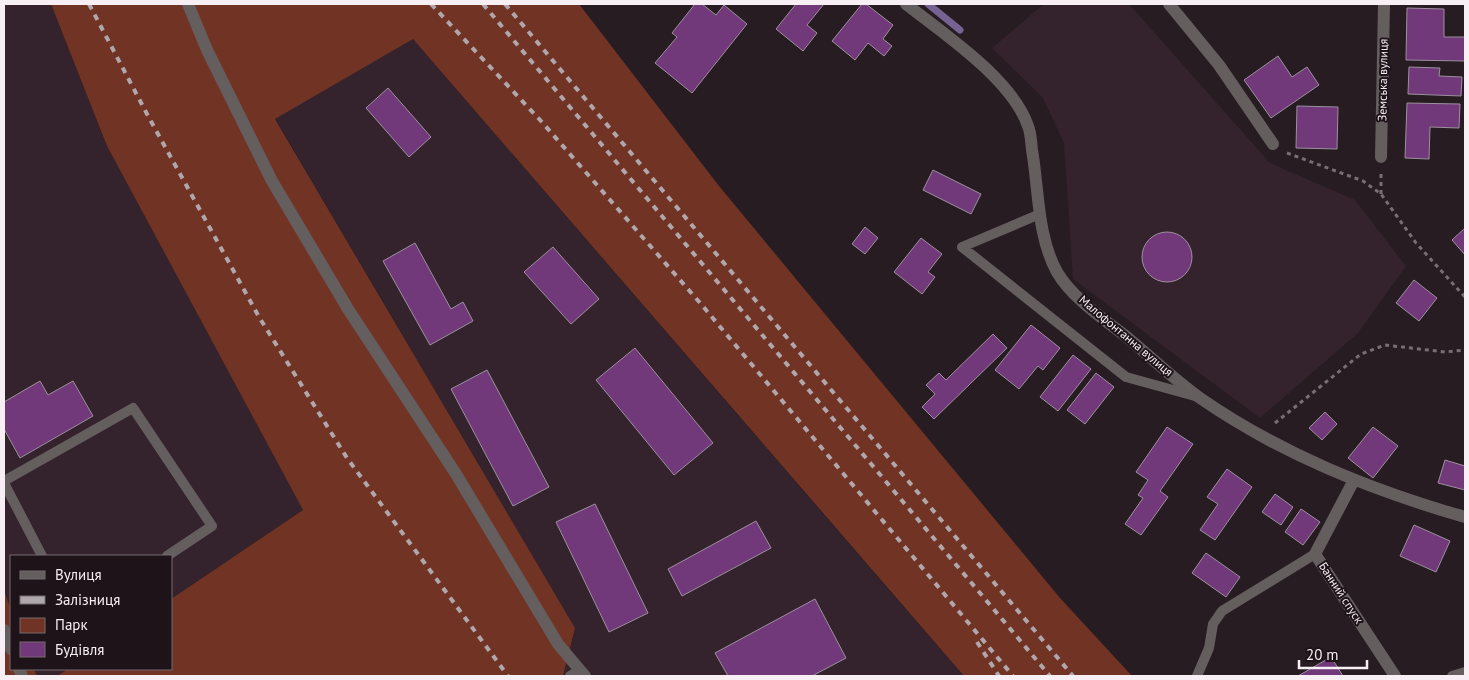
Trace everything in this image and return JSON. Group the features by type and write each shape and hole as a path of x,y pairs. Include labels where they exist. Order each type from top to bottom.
{"street":[{"path":"188,4 207,50 282,198 348,309 456,474 578,674"},
{"name":"Малофонтанна вулиця","path":"906,4 990,72 1012,96 1028,126 1036,168 1040,214 1047,250 1058,274 1078,297 1199,397 1259,436 1285,450 1354,480 1417,503 1465,517"},
{"path":"1169,4 1219,65 1273,144"},
{"name":"Земська вулиця","path":"1381,157 1384,4"},
{"name":"Банний спуск","path":"1354,480 1315,554 1395,676"},
{"path":"4,630 10,646"}],"lane":[{"path":"1040,214 962,247 1126,377 1199,397"},
{"path":"41,555 4,482 133,408 212,526 168,555"},
{"path":"1197,676 1209,648 1213,624 1222,611 1315,554"},
{"path":"1452,676 1465,672"}],"path":[{"path":"1273,144 1280,150 1363,181 1380,194 1416,243 1465,298"},
{"path":"1259,436 1361,354 1385,344 1445,352 1465,350"}],"shaded area":[{"path":"4,4 51,4 107,146 303,510 172,598 172,555 10,555 10,607 4,590"},
{"path":"1044,4 1129,4 1270,163 1355,200 1406,266 1358,333 1260,418 1073,279 1064,143 1043,98 992,48"},
{"path":"413,39 964,676 563,676 575,628 275,118"},
{"path":"34,670 66,670 57,676 37,676"}],"green space":[{"path":"51,4 579,4 719,186 1060,598 1132,676 964,676 413,39 275,119 575,628 563,676 57,676 66,670 172,670 172,598 303,510 107,146"},
{"path":"4,590 10,607 10,670 34,670 37,676 4,676"}],"building":[{"path":"695,4 702,4 716,15 724,5 747,24 692,93 655,63 677,37 672,33"},
{"path":"796,4 824,4 807,25 817,33 803,51 776,29"},
{"path":"862,4 866,4 893,25 883,39 892,46 884,56 868,43 855,60 832,41"},
{"path":"1407,8 1444,9 1444,37 1465,37 1465,61 1406,60"},
{"path":"1278,56 1292,77 1307,67 1319,85 1271,118 1244,80"},
{"path":"1409,67 1440,68 1439,76 1462,77 1461,96 1408,94"},
{"path":"388,88 431,137 409,157 366,108"},
{"path":"1407,103 1460,104 1459,128 1430,127 1429,159 1405,158"},
{"path":"1297,106 1338,107 1337,149 1296,148"},
{"path":"933,170 981,194 971,214 923,190"},
{"path":"865,227 878,238 865,254 852,244"},
{"path":"1465,228 1465,255 1452,240"},
{"path":"1167,232 1177,234 1185,239 1190,247 1192,257 1190,267 1185,275 1177,280 1167,282 1157,280 1149,275 1144,267 1142,257 1144,247 1149,239 1157,234"},
{"path":"921,238 942,254 928,272 935,277 922,294 894,272"},
{"path":"415,243 451,309 463,302 473,321 430,345 383,261"},
{"path":"553,247 599,299 571,324 524,272"},
{"path":"1414,280 1437,298 1419,321 1396,303"},
{"path":"1031,325 1060,348 1043,370 1038,366 1019,389 995,370"},
{"path":"993,334 1007,348 934,419 922,407 935,394 926,385 939,373 946,380"},
{"path":"635,348 713,443 674,475 596,380"},
{"path":"1073,355 1091,369 1058,411 1040,397"},
{"path":"487,370 549,487 513,506 451,389"},
{"path":"1096,373 1114,387 1085,424 1067,410"},
{"path":"40,381 48,395 73,381 93,416 20,458 4,429 4,402"},
{"path":"1325,412 1337,424 1322,440 1309,428"},
{"path":"1167,427 1193,444 1160,491 1168,497 1141,535 1125,524 1143,498 1138,495 1148,480 1136,472"},
{"path":"1373,427 1398,446 1373,478 1348,458"},
{"path":"1445,460 1465,466 1465,490 1438,483"},
{"path":"1227,469 1252,487 1215,540 1200,530 1218,504 1207,497"},
{"path":"1275,494 1293,507 1281,525 1262,512"},
{"path":"595,504 648,613 609,632 556,522"},
{"path":"1301,509 1320,522 1303,545 1285,532"},
{"path":"756,521 771,548 682,596 668,569"},
{"path":"1414,525 1450,541 1436,572 1400,556"},
{"path":"1206,553 1240,577 1226,597 1192,573"},
{"path":"815,599 846,658 812,676 728,676 715,653"},
{"path":"1331,657 1343,676 1298,676"}],"waterway":[{"path":"928,4 960,30"}],"railway":[{"path":"89,4 147,114 259,317 347,458 508,676"},
{"path":"431,4 541,121 701,304 1013,676"},
{"path":"483,4 1050,676"},
{"path":"505,4 1073,676"},
{"path":"977,642 999,676"}]}
